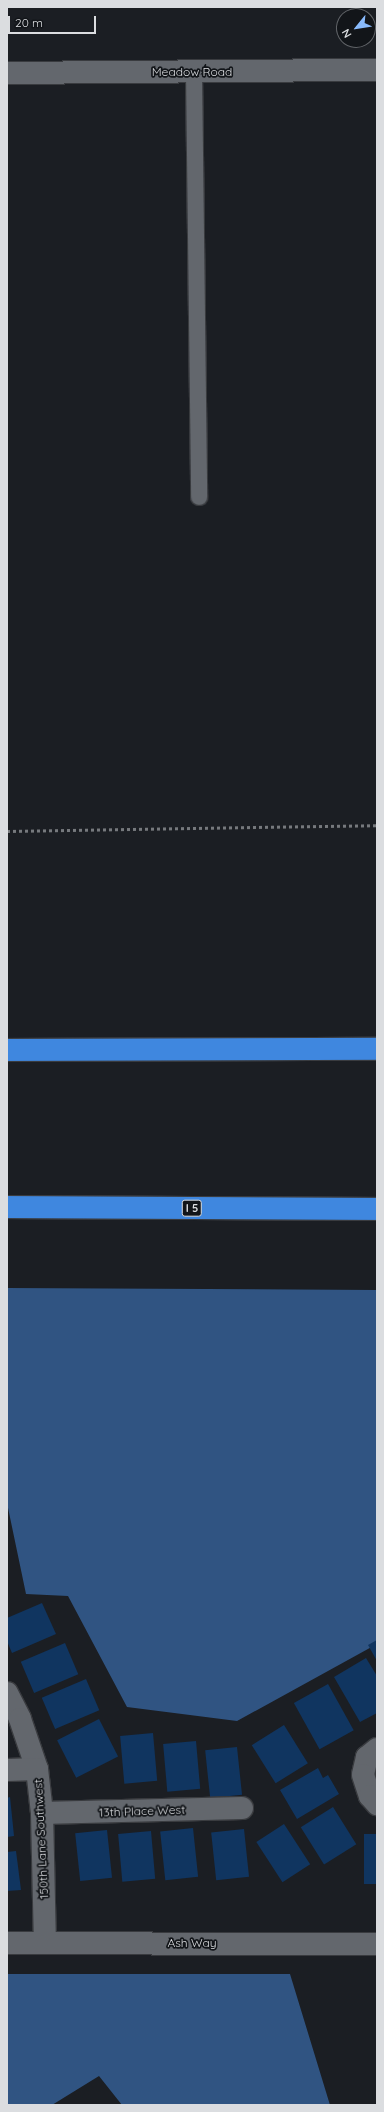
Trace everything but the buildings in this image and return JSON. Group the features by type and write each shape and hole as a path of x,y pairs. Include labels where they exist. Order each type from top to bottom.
{"highway":[{"path":"7,1050 377,1049"},
{"name":"I 5","path":"7,1207 377,1210"}],"street":[{"name":"Meadow Road","path":"7,73 377,70"},
{"name":"150th Lane Southwest","path":"7,1693 20,1719 37,1769 42,1813 45,1943"},
{"path":"375,1750 367,1757 363,1775 368,1791 377,1804"},
{"path":"7,1770 37,1769"},
{"name":"13th Place West","path":"42,1813 242,1808"},
{"name":"Ash Way","path":"7,1943 377,1944"}],"lane":[{"path":"194,72 198,497"}],"path":[{"path":"7,831 377,825"}],"shaded area":[{"path":"7,1288 377,1290 377,1644 237,1721 127,1707 68,1596 26,1594 7,1503"},
{"path":"7,1974 290,1974 330,2105 122,2105 99,2076 52,2105 7,2105"}]}
